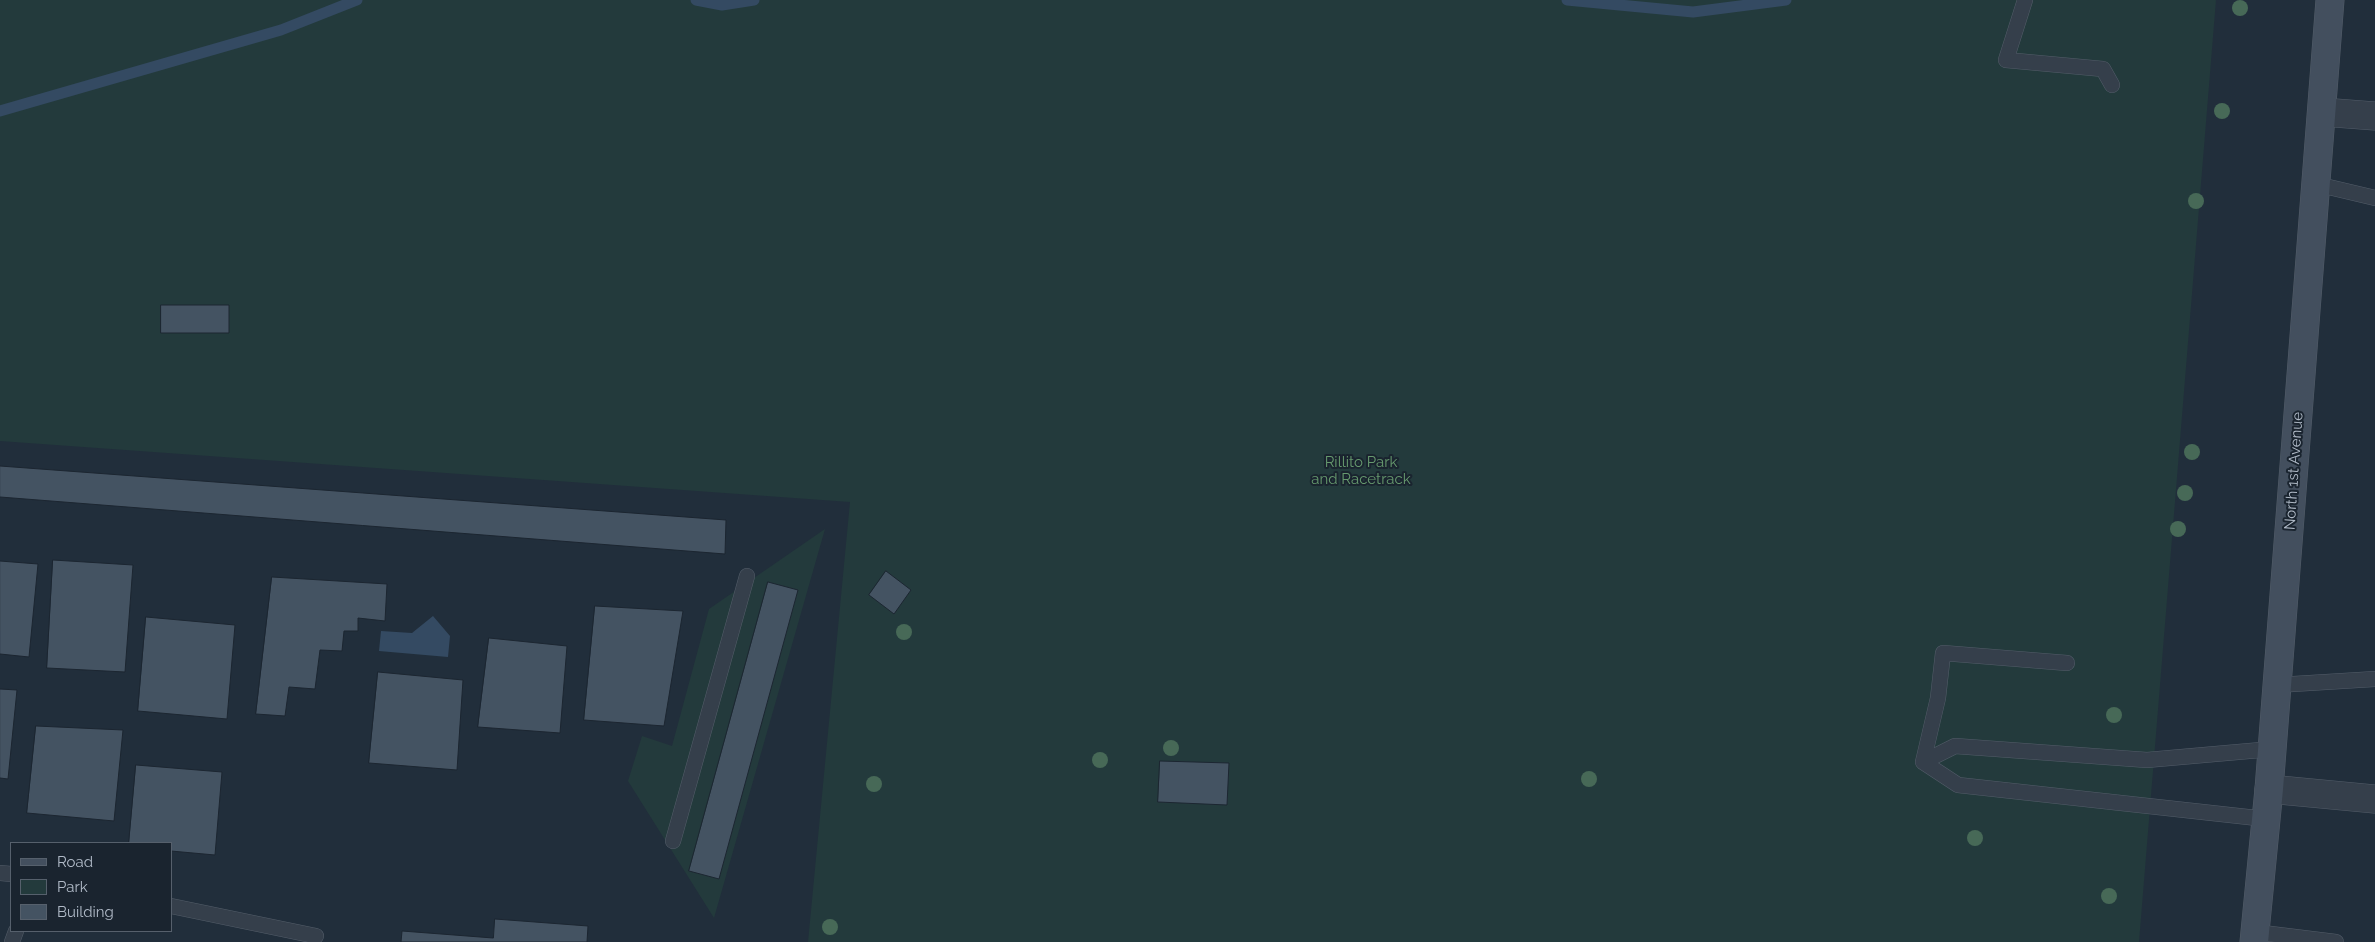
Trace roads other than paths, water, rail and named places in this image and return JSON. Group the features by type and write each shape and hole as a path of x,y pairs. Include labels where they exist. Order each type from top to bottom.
{"main road":[{"name":"North 1st Avenue","path":"2255,937 2269,789 2330,0"}],"street":[{"path":"2322,112 2375,116"},
{"path":"2269,789 2375,799"}],"lane":[{"path":"2025,0 2006,60 2103,69 2112,85"},
{"path":"2316,184 2375,198"},
{"path":"673,841 747,576"},
{"path":"1923,762 1938,698 1943,653 2067,663"},
{"path":"2277,685 2375,679"},
{"path":"1923,762 1955,746 2147,760 2272,748"},
{"path":"1923,762 1958,785 2266,819"},
{"path":"172,906 316,936"},
{"path":"2255,937 2336,942"}],"water":[{"path":"433,616 450,636 448,657 379,651 381,631 412,633"}],"waterway":[{"path":"0,111 281,30 357,0"},
{"path":"696,0 722,5 754,0"},
{"path":"1567,0 1693,12 1786,0"}],"park label":[{"name":"Rillito Park and Racetrack","path":"1361,470"}]}
